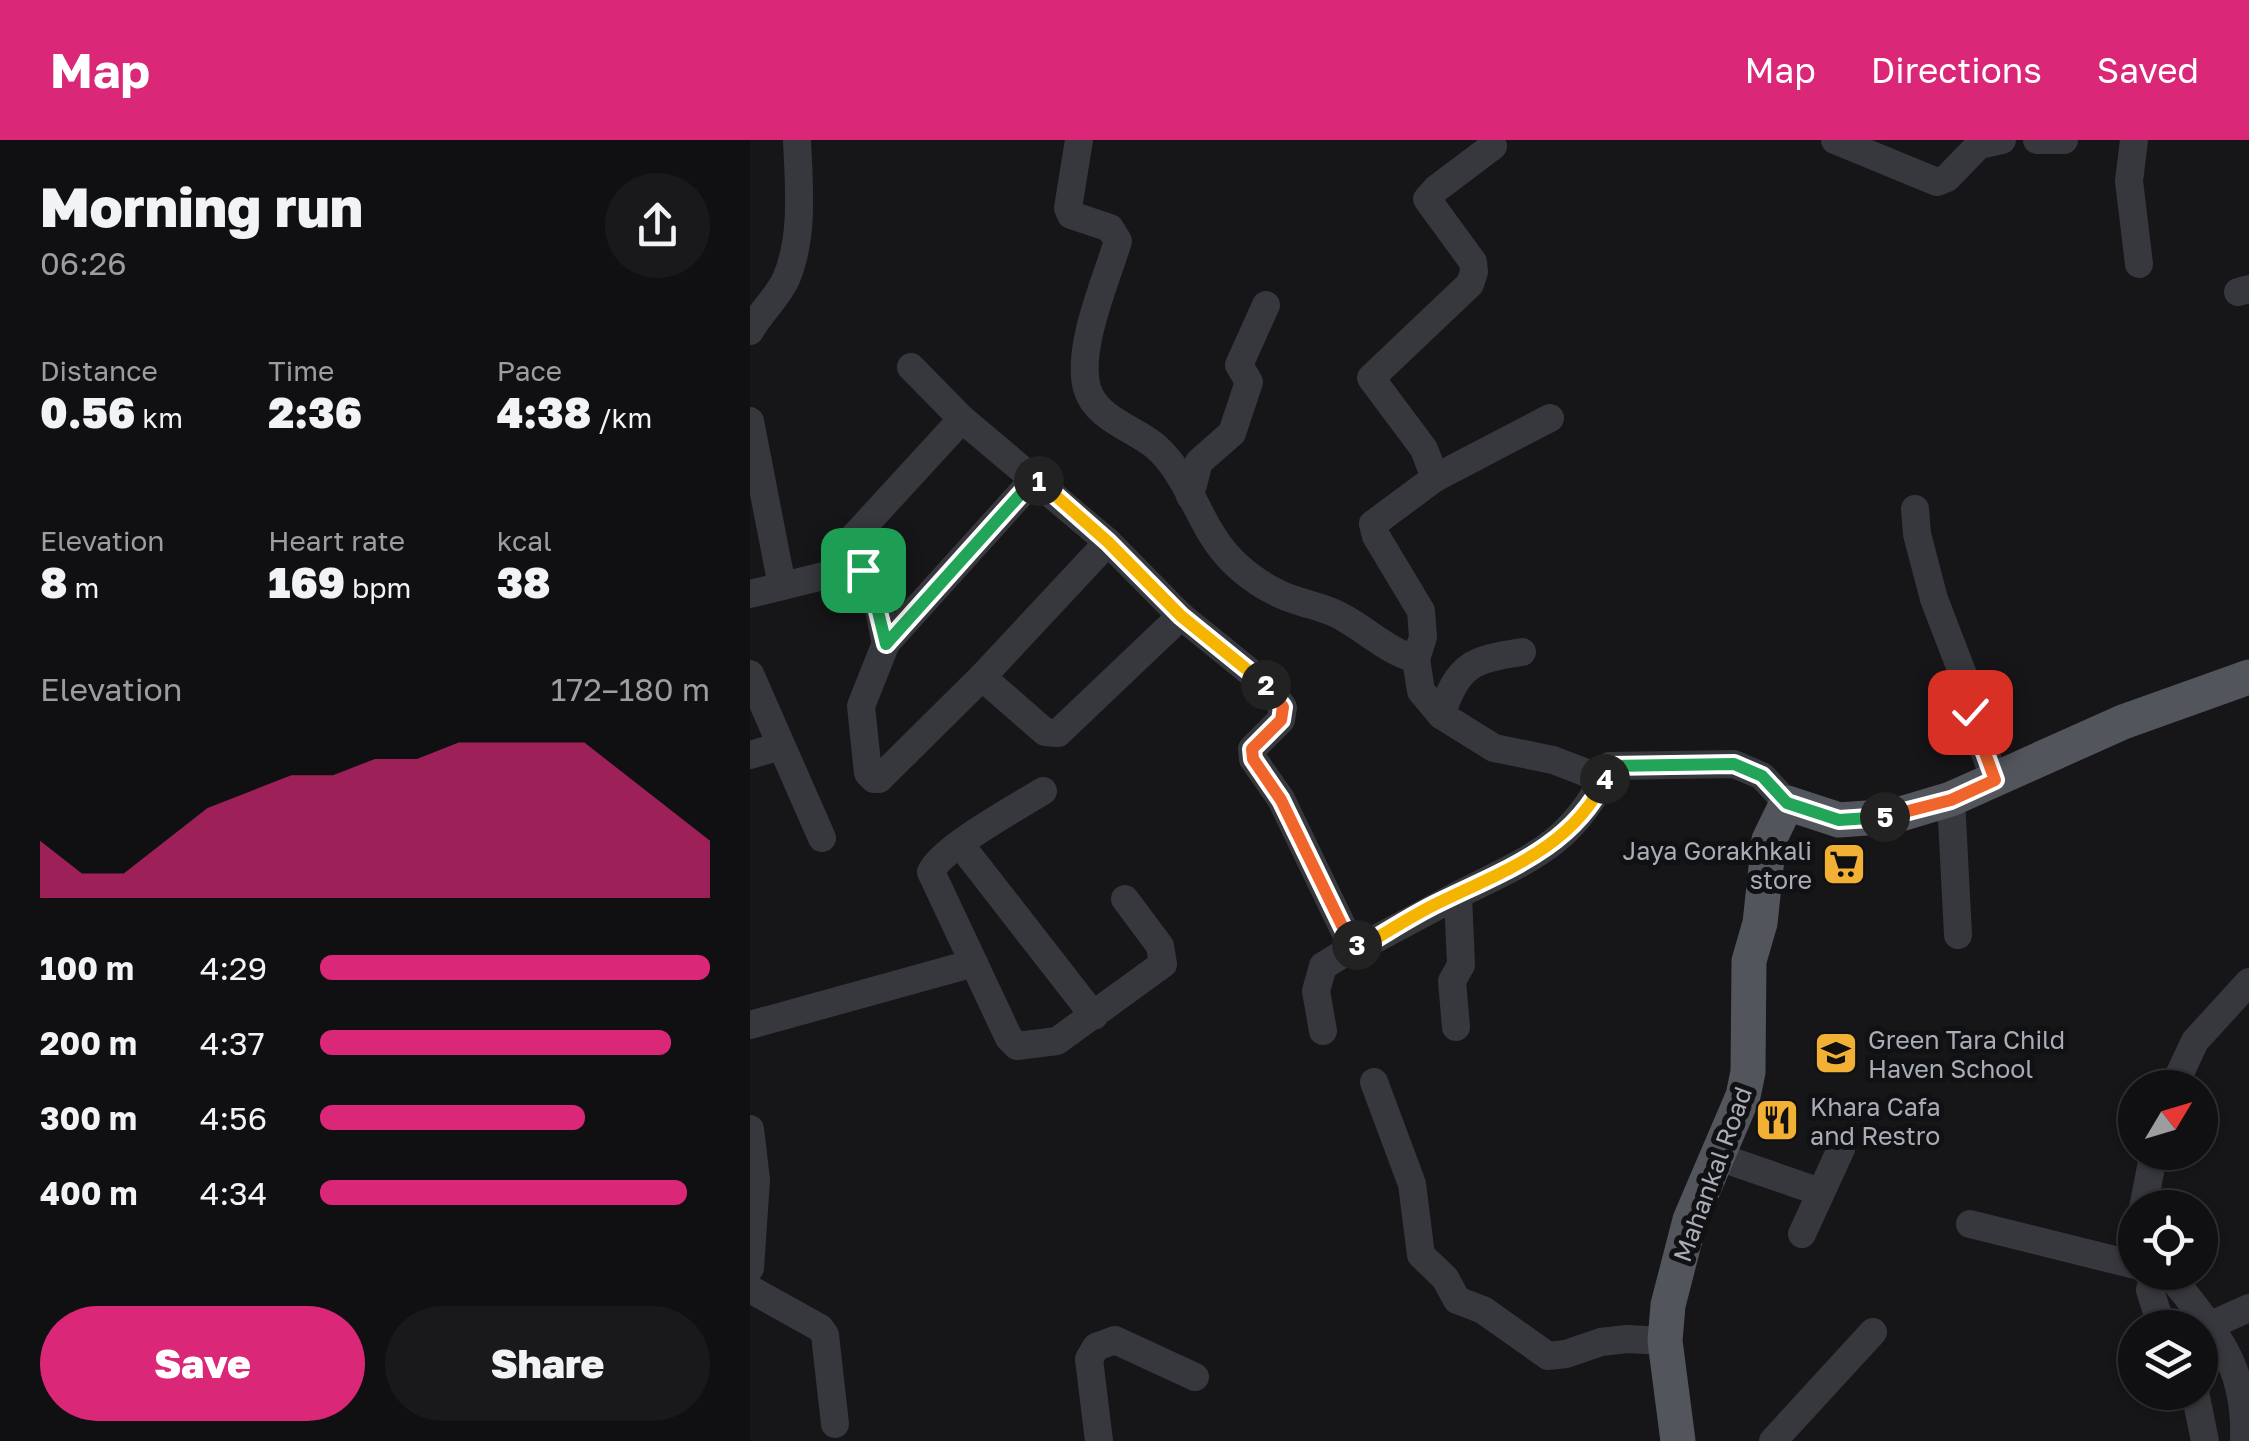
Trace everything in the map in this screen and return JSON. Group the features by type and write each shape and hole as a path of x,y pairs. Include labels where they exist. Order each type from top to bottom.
{"main road":[{"path":"1787,803 1839,820 1894,816 1951,800 2123,722 2249,677"},
{"name":"Mahankal Road","path":"1678,1441 1665,1342 1678,1264 1690,1220 1743,1096 1748,1072 1749,961 1760,923 1769,840 1787,803"}],"street":[{"path":"750,331 784,284 793,259 798,228 797,140"},
{"path":"1079,140 1068,208 1071,215 1110,228 1118,241 1083,360 1088,392 1102,412 1155,446 1169,461 1226,554 1261,584 1342,616 1399,655 1416,659"},
{"path":"1835,140 1937,182 1947,178 1979,145 2002,140"},
{"path":"2037,140 2064,140"},
{"path":"2130,141 2129,181 2139,264"},
{"path":"1435,478 1424,449 1372,381 1372,374 1470,284 1472,262 1427,200 1493,146"},
{"path":"1190,496 1199,462 1232,434 1249,382 1239,366 1266,305"},
{"path":"911,367 962,419 1108,542 1181,616 1266,686 1283,707 1281,720 1252,749 1253,759 1281,800 1349,940 1357,945"},
{"path":"1550,418 1435,478 1374,524 1376,536 1421,611 1423,637 1416,659 1421,691 1441,715 1494,748 1554,760 1592,775 1610,766 1734,764 1762,776 1787,803"},
{"path":"837,572 851,540 962,419"},
{"path":"750,421 782,586"},
{"path":"1035,478 886,644 861,706 868,772 874,779 879,779 982,677 1108,542"},
{"path":"1915,509 1917,534 1934,598 1967,685 1970,712 1995,780"},
{"path":"750,594 837,572 863,570 871,583 886,644"},
{"path":"982,677 1046,732 1058,734 1181,616"},
{"path":"1441,715 1451,686 1464,667 1490,657 1522,652"},
{"path":"750,674 822,838"},
{"path":"750,755 781,746"},
{"path":"1323,1031 1316,990 1323,966 1541,852 1579,820 1594,801 1610,766"},
{"path":"1044,791 960,844 934,864 931,872 1009,1038 1017,1046 1057,1041 1164,964 1160,946 1125,899"},
{"path":"1951,800 1958,935"},
{"path":"960,844 1094,1016"},
{"path":"1456,1027 1452,982 1461,964 1458,895"},
{"path":"750,1025 974,963"},
{"path":"2181,1070 2195,1041 2249,982"},
{"path":"1374,1082 1412,1184 1421,1255 1445,1278 1457,1300 1483,1310 1548,1356 1627,1338 1665,1342"},
{"path":"750,1129 756,1180 750,1268"},
{"path":"1802,1234 1841,1149"},
{"path":"1716,1156 1820,1192"},
{"path":"1970,1224 2118,1261"},
{"path":"750,1289 820,1328 825,1335 835,1424"},
{"path":"2183,1290 2199,1310"},
{"path":"2218,1322 2249,1308"},
{"path":"1780,1439 1873,1332"},
{"path":"2218,1338 2235,1369 2245,1407 2245,1440"},
{"path":"1099,1441 1089,1359 1096,1347 1116,1340 1195,1378"},
{"path":"2198,1410 2204,1441"}],"place":[{"name":"Jaya Gorakhkali store","path":"1844,864"},
{"name":"Green Tara Child Haven School","path":"1836,1053"},
{"name":"Khara Cafa and Restro","path":"1777,1120"}],"route":[{"path":"863,570 871,583 886,644 1035,478 1108,542 1181,616 1266,686 1283,707 1281,720 1252,749 1253,759 1281,800 1349,940 1357,945 1370,942 1439,902 1541,852 1579,820 1594,801 1610,766 1734,764 1762,776 1787,803 1839,820 1894,816 1951,800 1995,780 1970,712"}]}
